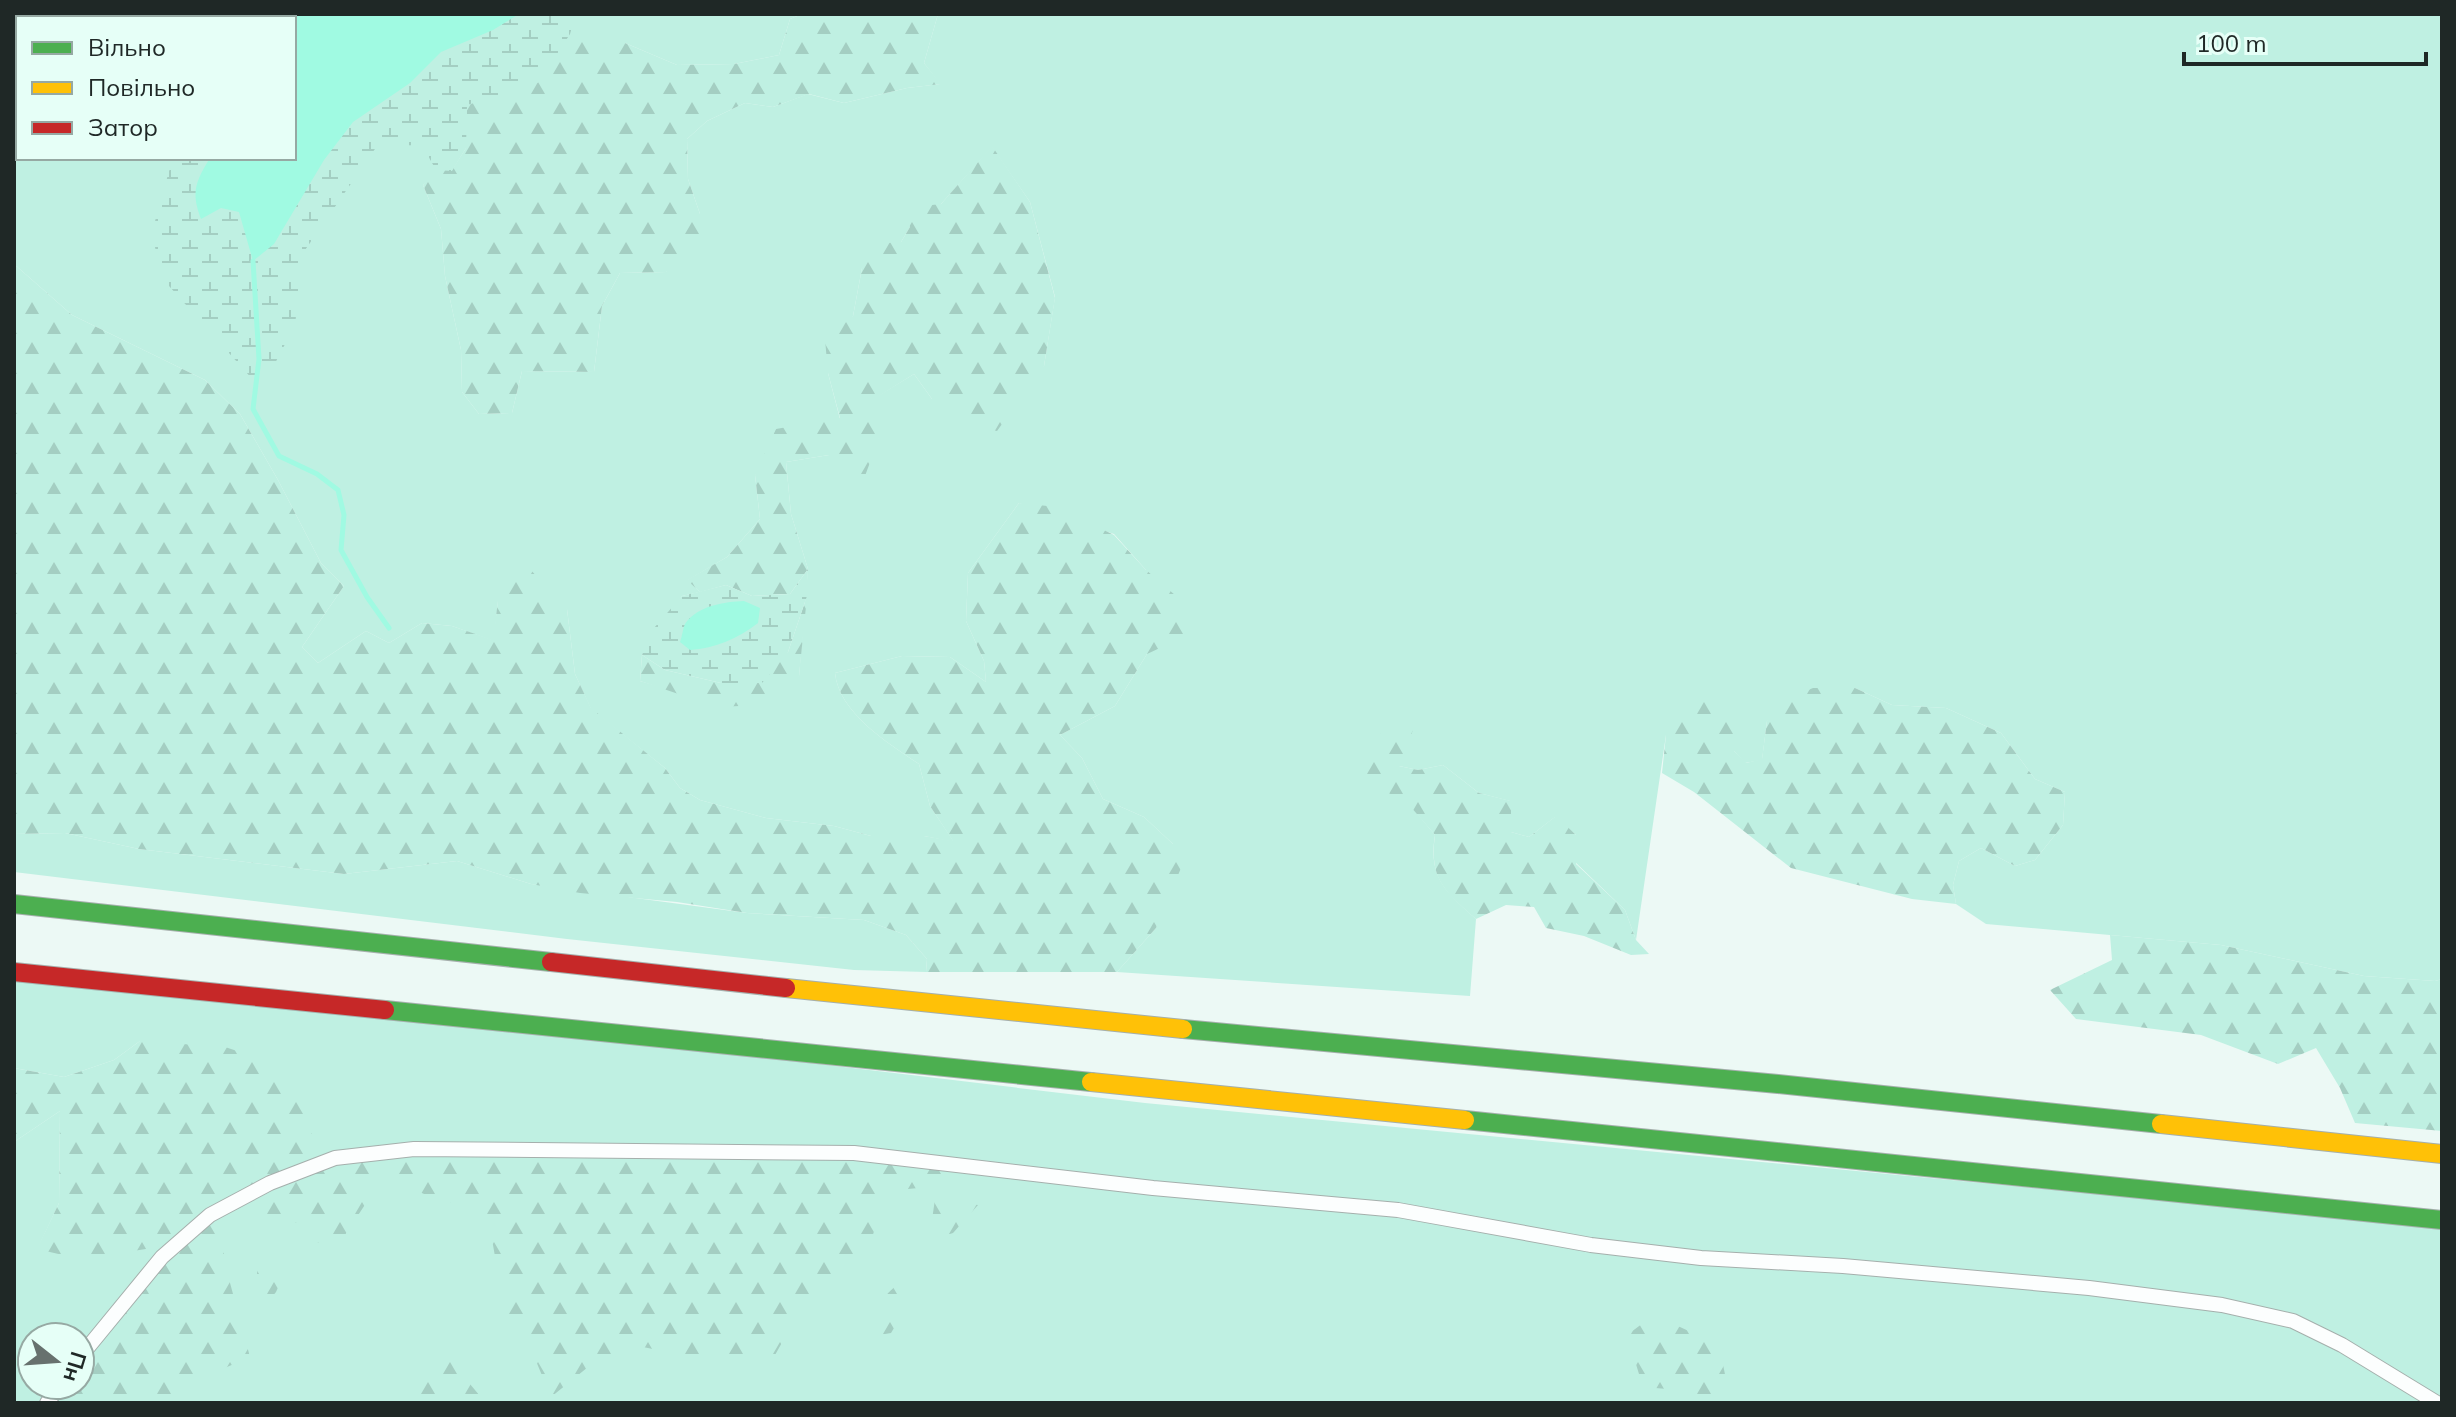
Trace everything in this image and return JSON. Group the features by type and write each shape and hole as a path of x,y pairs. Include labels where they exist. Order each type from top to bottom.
{"main road":[{"path":"14,904 1077,1019 1778,1084 2442,1154"},
{"path":"14,972 2442,1220"}],"street":[{"path":"96,1337 162,1257 210,1215 270,1183 335,1158 414,1149 854,1153 1153,1188 1398,1210 1591,1245 1701,1258 1843,1266 2089,1288 2222,1305 2293,1321 2342,1345 2437,1403"}],"green space":[{"path":"14,14 802,14 790,19 779,55 734,64 677,65 625,43 466,148 423,185 441,229 445,276 461,350 462,392 479,414 512,413 522,371 594,372 602,306 620,273 666,272 700,214 688,179 687,139 707,121 745,103 773,107 808,94 844,103 907,88 940,84 924,63 938,14 2442,14 2442,979 2364,976 2221,945 1986,924 1956,904 1953,885 1959,861 1981,848 2015,866 2035,860 2063,825 2065,792 2035,779 2001,733 1946,708 1892,705 1855,688 1767,721 1762,760 1745,763 1734,751 1666,735 1636,940 1625,910 1576,863 1576,835 1555,817 1529,837 1511,832 1510,801 1479,793 1443,765 1418,770 1399,766 1387,727 1405,799 1435,835 1434,862 1437,873 1448,892 1476,919 1470,996 1117,972 1156,928 1173,844 1144,817 1103,799 1082,758 1060,735 1115,706 1147,654 1146,570 1114,534 1019,503 968,573 966,621 984,661 986,682 950,657 902,656 835,673 838,688 855,714 880,737 919,764 930,806 954,842 924,836 871,836 834,826 766,818 700,800 680,788 665,768 591,709 575,674 567,609 498,601 494,641 452,626 422,623 389,643 366,631 318,663 302,647 344,586 321,563 240,414 205,380 72,315 14,264","holes":["992,147 1030,202 1055,297 1044,366 932,399 914,374 878,396 879,438 829,455 786,462 791,514 808,569 799,676 671,690 640,681 642,655 682,596 700,592 688,580 727,557 760,519 755,475 840,419 828,373 853,316 862,268 901,242 910,227 941,204"]},
{"path":"576,14 570,34 539,82 467,105 466,148 452,171 436,170 422,145 377,146 303,253 295,325 271,371 254,381 161,277 152,232 169,171 176,160 296,160 296,16 266,16"},
{"path":"802,14 938,14 924,63 941,84 907,88 844,103 809,94 773,107 745,103 707,121 687,139 688,179 700,214 699,249 666,272 620,273 602,306 594,372 522,371 512,413 479,414 462,392 461,350 445,276 441,229 423,185 436,170 452,170 466,148 467,105 539,82 570,34 625,43 677,65 734,64 779,55 790,19"},
{"path":"992,146 1030,202 1055,298 1044,366 997,431 956,421 932,399 914,374 879,396 879,438 862,484 829,455 786,462 791,514 808,569 790,594 752,596 726,585 700,592 687,580 727,557 760,519 755,475 776,429 840,418 828,373 825,339 853,316 862,268 871,244 901,242 910,227 905,208 941,204"},
{"path":"14,264 72,315 205,380 240,414 321,563 344,586 302,647 318,663 366,631 389,643 422,623 452,626 493,640 498,601 510,567 528,567 567,609 575,674 591,708 665,768 680,788 700,800 766,818 834,826 871,836 924,836 953,841 930,806 919,764 880,737 855,714 838,688 835,673 902,656 950,657 986,682 984,661 966,621 968,573 1019,503 1057,507 1114,535 1146,570 1190,608 1192,633 1147,654 1115,706 1060,735 1082,758 1103,799 1144,817 1173,844 1181,868 1156,928 1117,972 926,972 927,959 906,935 864,920 747,913 677,902 580,893 531,884 457,861 344,874 139,849 65,833 14,834"},
{"path":"808,569 807,596 788,652 762,683 721,683 665,670 642,655 654,628 682,596 726,585 752,596 790,594"},
{"path":"807,596 799,676 762,705 717,707 640,681 642,655 665,670 721,683 788,652"},
{"path":"1706,685 1737,720 1734,751 1746,763 1762,759 1767,721 1782,701 1813,688 1855,688 1892,705 1946,708 2001,733 2035,779 2065,792 2063,825 2035,860 2015,866 1981,848 1959,861 1953,885 1956,904 1912,899 1791,868 1694,792 1662,773 1666,735 1679,707"},
{"path":"1400,724 1413,730 1399,766 1418,770 1443,765 1479,793 1511,801 1511,832 1529,837 1556,816 1576,835 1576,864 1625,910 1636,940 1649,954 1631,955 1584,936 1546,928 1534,907 1506,905 1476,919 1465,909 1447,892 1437,874 1434,863 1435,835 1404,799 1358,782 1366,753 1387,726"},
{"path":"65,833 139,849 344,874 457,861 531,884 747,913 864,920 906,935 927,959 926,972 854,970 567,939 14,872 14,834"},
{"path":"2110,935 2221,945 2364,976 2442,979 2442,1131 2355,1123 2340,1088 2316,1048 2278,1064 2201,1035 2076,1019 2050,990 2112,960"},
{"path":"14,980 373,1011 1145,1103 2442,1227 2442,1403 14,1403 14,1142 60,1111 59,1203 38,1248 140,1041 114,1060 64,1077 14,1068"},
{"path":"140,1041 225,1047 280,1065 298,1094 314,1141 299,1161 464,1156 864,1159 964,1170 951,1185 886,1191 869,1248 797,1316 775,1355 716,1362 643,1347 593,1363 551,1397 536,1361 516,1334 502,1297 483,1210 433,1198 384,1176 335,1250 310,1239 306,1219 286,1226 253,1206 239,1186 216,1199 226,1268 250,1357 204,1377 169,1403 54,1403 96,1401 96,1346 110,1327 142,1267 159,1247 80,1259 37,1249 59,1203 60,1111 14,1142 14,1068 64,1077 114,1060"},
{"path":"935,1199 978,1205 953,1233 937,1238 932,1220"},
{"path":"258,1265 287,1268 276,1292 263,1308 256,1284"},
{"path":"907,1279 917,1290 891,1333 873,1336 882,1302 891,1290"},
{"path":"1654,1315 1719,1345 1729,1394 1725,1403 1685,1403 1692,1391 1643,1387 1627,1335"},
{"path":"449,1359 480,1396 478,1403 386,1403 428,1377"}],"shaded area":[{"path":"519,14 493,30 441,52 410,83 353,122 324,160 274,244 253,261 239,212 221,208 201,219 195,195 209,160 296,160 296,16 286,16"},
{"path":"744,601 760,608 758,623 750,629 726,642 700,649 690,650 680,642 685,624 697,613 720,604"}],"waterway":[{"path":"253,261 259,359 253,409 279,456 317,474 338,490 344,515 341,550 367,597 389,628"}],"traffic: fast":[{"path":"14,904 551,962"},
{"path":"385,1010 1091,1082"},
{"path":"1183,1029 1778,1084 2161,1124"},
{"path":"1465,1120 2442,1220"}],"traffic: slow":[{"path":"786,988 1183,1029"},
{"path":"1091,1082 1465,1120"},
{"path":"2161,1124 2442,1154"}],"traffic: jam":[{"path":"551,962 786,988"},
{"path":"14,972 385,1010"}]}
